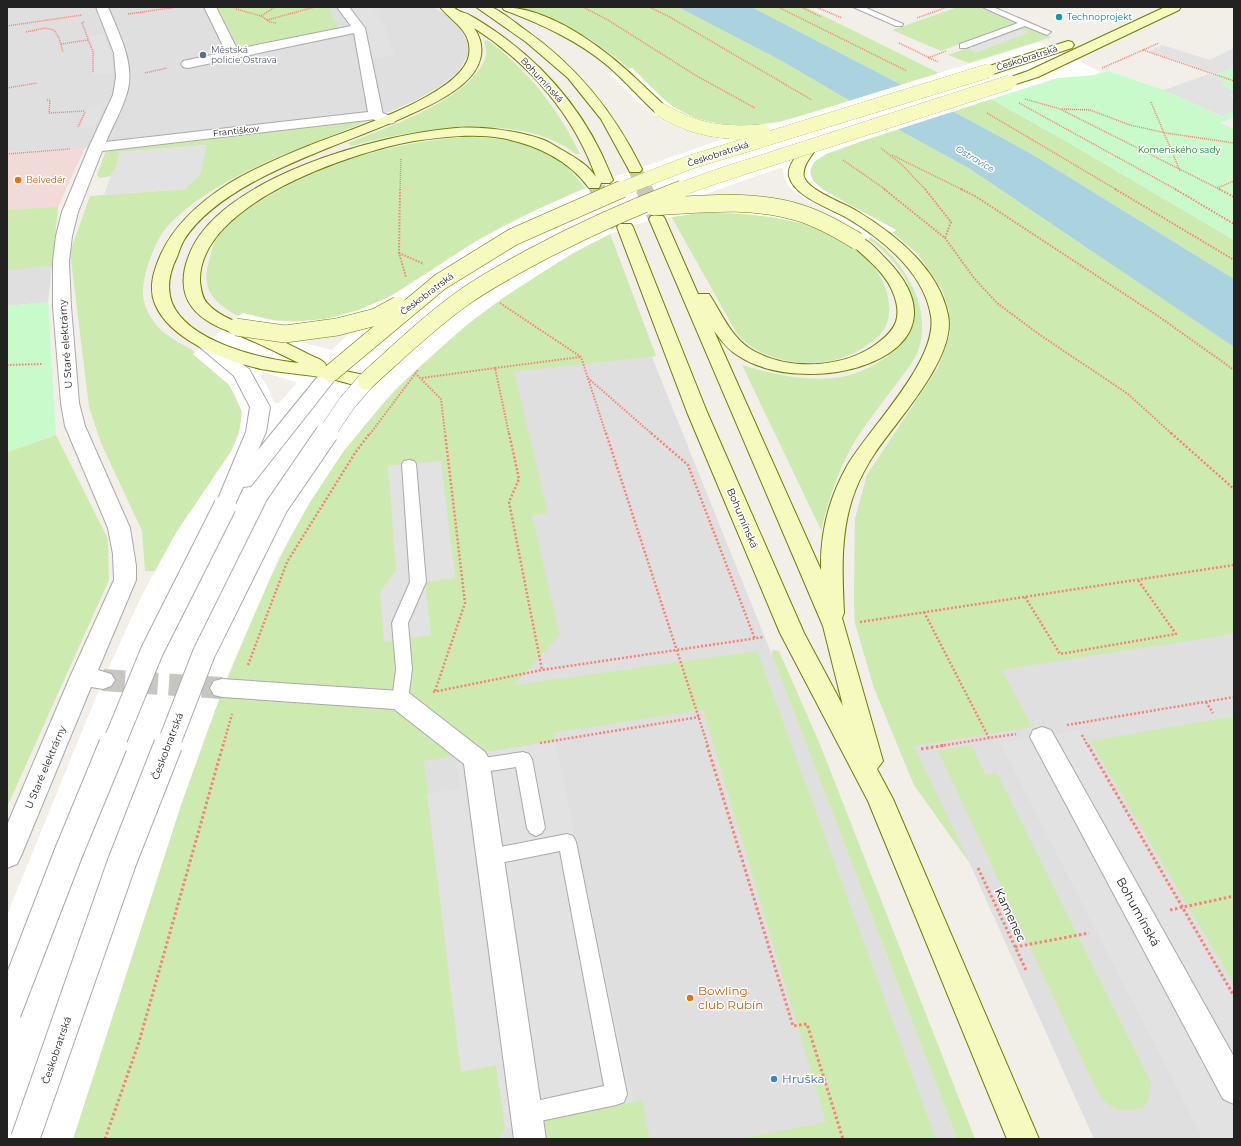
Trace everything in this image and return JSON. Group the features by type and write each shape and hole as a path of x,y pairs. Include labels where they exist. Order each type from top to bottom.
{"main road":[{"path":"366,381 331,373 260,363 205,344 174,322 164,302 161,275 164,260 171,245 180,232 192,220 236,185 382,117 436,97 466,74 473,64 476,53 474,37 463,21 448,7"},
{"name":"Bohumínská","path":"232,326 212,316 199,304 193,291 192,276 201,244 212,230 252,199 294,175 344,154 382,143 434,135 465,133 502,134 534,141 552,148 566,156 600,182 580,126 544,80 517,54 482,28 448,7"},
{"path":"482,7 506,21 544,48 574,76 604,111 635,169"},
{"path":"508,7 557,27 572,36 620,70 661,110 679,121 700,129 728,133 751,132 812,124"},
{"name":"Českobratrská","path":"366,381 416,336 463,298 514,267 567,238 631,208 714,177 1033,74 1175,7"},
{"name":"Českobratrská","path":"331,373 440,282 513,237 607,195 691,162 1146,20"},
{"path":"812,145 797,170 796,174 800,183 812,193 853,214 882,235 912,264 926,282 939,309 941,330 938,343 931,358 855,470 838,508 831,541 830,558 834,626"},
{"path":"631,208 722,203 762,205 812,217 856,241 879,260 893,279 904,302 905,321 898,336 874,354 847,366 820,368 777,365 765,362 743,352 728,337 671,250"},
{"name":"Bohumínská","path":"657,219 834,626 880,799"},
{"name":"Bohumínská","path":"623,228 635,254 697,412 792,633 880,799 1023,1139"},
{"path":"232,326 285,334 337,327 376,317 440,282"},
{"path":"232,326 294,353 331,373"}],"street":[{"path":"210,7 233,54"},
{"path":"343,7 359,28 382,117"},
{"name":"U Staré elektrárny","path":"7,856 93,678 124,580 126,562 124,544 119,528 75,426 70,403 62,307 61,261 64,236 70,212 96,146 120,95 123,77 120,53 102,10"},
{"path":"188,64 359,28"},
{"name":"Františkov","path":"96,146 382,117"},
{"path":"205,344 242,373 260,407 256,432 225,506"},
{"name":"Českobratrská","path":"7,1012 68,854 152,651 225,506 287,426 331,373"},
{"name":"Českobratrská","path":"24,1139 122,862 204,653 277,506 346,403 366,381"},
{"path":"231,689 400,700 476,759 528,1126"},
{"name":"Bohumínská","path":"1040,733 1234,1088"}],"lane":[{"path":"857,7 899,24"},
{"path":"986,7 1047,32"},
{"path":"963,46 1026,23"},
{"path":"400,700 404,669 400,623 418,582 409,464"},
{"path":"477,766 523,759 536,828"},
{"path":"490,857 566,842 616,1094 528,1126"}],"path":[{"path":"152,11 163,8 177,7"},
{"path":"261,16 275,7"},
{"path":"266,20 315,7"},
{"path":"583,7 608,20 695,75 755,108"},
{"path":"649,7 668,16 813,101"},
{"path":"778,7 910,72"},
{"path":"800,7 822,17"},
{"path":"816,7 834,15"},
{"path":"234,9 261,16 270,22"},
{"path":"7,26 102,10"},
{"path":"26,32 45,28 54,30 63,52"},
{"path":"61,44 89,40"},
{"path":"1102,68 1159,43"},
{"path":"1143,50 1234,80"},
{"path":"123,77 188,64"},
{"path":"7,88 37,83"},
{"path":"1021,98 1060,109 1234,197"},
{"path":"46,100 50,100 49,113 85,111"},
{"path":"1018,102 1028,109 1191,198 1234,224"},
{"path":"1151,102 1166,133 1180,171"},
{"path":"1060,109 1090,110 1130,125 1166,133 1234,143"},
{"path":"984,112 1234,260"},
{"path":"7,154 96,146"},
{"path":"880,147 892,155 975,196 1158,316 1234,370"},
{"path":"892,155 928,190 951,222 946,238"},
{"path":"401,156 399,253 426,265"},
{"path":"852,165 946,238 974,278 997,303 1040,336 1128,394 1234,489"},
{"path":"1216,188 1234,181"},
{"path":"498,302 581,357 699,717 793,1026 807,1024 843,1139"},
{"path":"422,378 581,357"},
{"path":"7,365 19,365"},
{"path":"105,1139 139,1042 231,689 287,562 355,453 421,365"},
{"path":"495,368 519,479 509,502 542,670"},
{"path":"415,372 441,399 465,603 435,692"},
{"path":"587,378 688,466 755,639"},
{"path":"881,618 1234,565"},
{"path":"1025,597 1060,654 1176,634 1138,580"},
{"path":"924,612 989,738"},
{"path":"400,700 542,670 737,641"},
{"path":"921,749 989,738 1040,733 1234,697"},
{"path":"1206,702 1213,713"},
{"path":"534,744 699,717"},
{"path":"1082,735 1234,996"},
{"name":"Kamenec","path":"978,868 1026,970"},
{"path":"1141,917 1234,896"},
{"path":"1015,947 1089,933"}],"shaded area":[{"path":"7,7 433,7 455,20 468,42 469,53 458,72 439,87 414,101 363,123 350,119 112,147 7,152"},
{"path":"343,7 373,7 384,24 394,56 366,59"},
{"path":"1019,29 1028,33 976,52 967,48"},
{"path":"103,34 111,55 113,73 94,75 96,54 89,36"},
{"path":"1162,45 1210,60 1234,48 1234,67 1217,74 1149,51"},
{"path":"1209,74 1226,82 1221,85 1234,91 1234,94 1230,96 1234,98 1234,111 1221,116 1164,90"},
{"path":"105,104 95,127 80,128 90,105"},
{"path":"207,145 200,175 185,189 104,195 112,172 115,171 120,152"},
{"path":"85,148 58,207 7,210 7,152"},
{"path":"809,162 1234,430 1234,1139 1094,1139 969,862 914,785 874,688 855,623 855,519 867,475 938,368 950,334 949,310 942,289 918,254"},
{"path":"58,207 48,302 7,306 7,210"},
{"path":"610,234 656,356 652,357 772,655 957,1139 73,1139 182,802"},
{"path":"441,461 455,578 425,582 431,635 384,642 380,592 396,570 388,466"},
{"path":"1078,730 1234,1001 1234,1139 1203,1139 1000,743"},
{"path":"555,741 633,1102 505,1128 496,1065 461,1072 427,794 460,788 456,757"}],"green space":[{"path":"217,7 329,7 338,28 249,46 236,44"},
{"path":"519,7 678,7 780,60 901,131 970,169 1234,347 1234,634 1002,670 1032,727 914,746 969,862 914,785 874,688 855,623 854,604 855,519 867,475 938,368 950,334 949,310 942,289 918,254 893,232 895,230 828,193 814,181 811,174 811,166 814,162 829,152 858,142 779,122 748,126 727,125 695,118 672,106 620,61 590,39 559,22"},
{"path":"751,7 805,7 991,99 1234,240 1234,279 1030,153"},
{"path":"958,7 977,7 1017,22 941,51 892,30"},
{"path":"1025,27 1052,37 969,63 948,55 967,48 977,52 1027,32 1019,29"},
{"path":"487,40 516,64 541,91 562,121 580,154 576,154 553,140 527,132 497,128 466,127 435,129 351,146 348,143 427,110 465,85 478,71 486,56 484,41"},
{"path":"1234,67 1234,91 1220,85 1226,82 1212,76"},
{"name":"Komenského sady","path":"1108,71 1164,90 1220,116 1234,111 1234,117 1220,123 1234,129 1234,240 991,99 1057,78 1094,75"},
{"path":"350,119 363,123 284,154 229,181 203,196 181,213 163,232 156,245 147,268 143,285 145,306 148,312 161,330 195,352 193,354 229,384 242,412 241,426 232,450 176,533 155,571 145,571 142,531 101,443 89,407 70,252 90,196 185,189 207,145 120,152 115,171 112,172 111,176 99,178 97,175 106,150"},
{"path":"467,137 519,142 534,147 561,162 573,173 585,188 531,212 491,233 403,289 375,304 357,311 319,320 281,321 243,313 238,316 216,301 208,288 206,280 212,248 215,241 235,219 259,202 299,180 345,161 393,147 442,139"},
{"path":"58,207 52,266 7,270 7,210"},
{"path":"700,213 724,213 777,218 828,232 850,244 869,261 883,282 888,298 889,309 885,329 875,340 855,352 839,359 820,362 783,360 750,346 737,334 671,216"},
{"path":"610,234 656,356 514,372 548,513 532,516 560,635 514,685 757,651 936,1139 738,1139 826,1122 703,710 553,733 555,741 477,754 462,742 447,758 424,761 461,1071 496,1065 505,1128 499,1139 73,1139 183,798 207,731 233,665 268,584 290,538 316,492 345,449 373,415 433,354 466,326 535,277 572,254"},
{"path":"872,238 891,255 902,269 915,292 922,320 921,341 918,352 911,364 868,421 851,448 833,488 821,530 742,365 791,377 816,379 841,377 859,372 875,364 885,358 901,344 911,328 914,312 912,296 906,280 896,265 884,251 869,239"},
{"path":"48,302 56,435 7,452 7,306"},
{"path":"56,435 108,539 109,580 7,807 7,452"},
{"path":"772,651 779,651 819,742 975,1139 957,1139 772,655"},
{"path":"1234,716 1234,925 1230,926 1234,932 1234,984 1090,741"},
{"path":"971,745 986,775 997,773 1151,1083 1150,1095 1144,1108 1129,1110 1116,1109 1106,1103 1097,1091 939,753 941,750"},
{"path":"642,1100 650,1139 548,1139 544,1120"}],"water":[{"name":"Ostravice","path":"678,7 751,7 1030,153 1234,279 1234,347 970,169 901,131 780,60"}],"pier":[{"path":"1039,42 1101,72 1094,75 1057,78 859,142 826,154 814,162 810,171 811,177 815,183 823,190 896,230 893,232 844,243 805,224 773,217 739,213 700,213 657,219 638,224 610,234 574,252 501,299 466,325 394,390 343,452 310,502 279,557 227,677 182,802 73,1139 7,1139 7,915 103,680 142,595 176,533 232,450 239,434 242,412 235,395 228,384 193,354 243,313 275,321 291,322 326,319 359,310 391,296 480,239 538,209 605,180 726,138 681,129 662,120 639,103 609,73 632,68 666,102 683,113 706,122 748,126 779,122","holes":["783,168 784,177 794,192 852,226 824,214 691,199","350,333 332,350 297,341","263,372 296,382 296,384 279,403 276,403 274,402 266,384 259,375"]}],"tunnel":[{"path":"635,169 644,190"},
{"path":"594,185 597,190"},
{"path":"597,189 621,229"},
{"path":"644,189 657,219"},
{"path":"103,680 222,688"}],"place":[{"name":"Technoprojekt","path":"1059,17"},
{"name":"Městská policie Ostrava","path":"203,55"},
{"name":"Belvedér","path":"18,180"},
{"name":"Bowling club Rubín","path":"690,998"},
{"name":"Hruška","path":"774,1079"}]}
